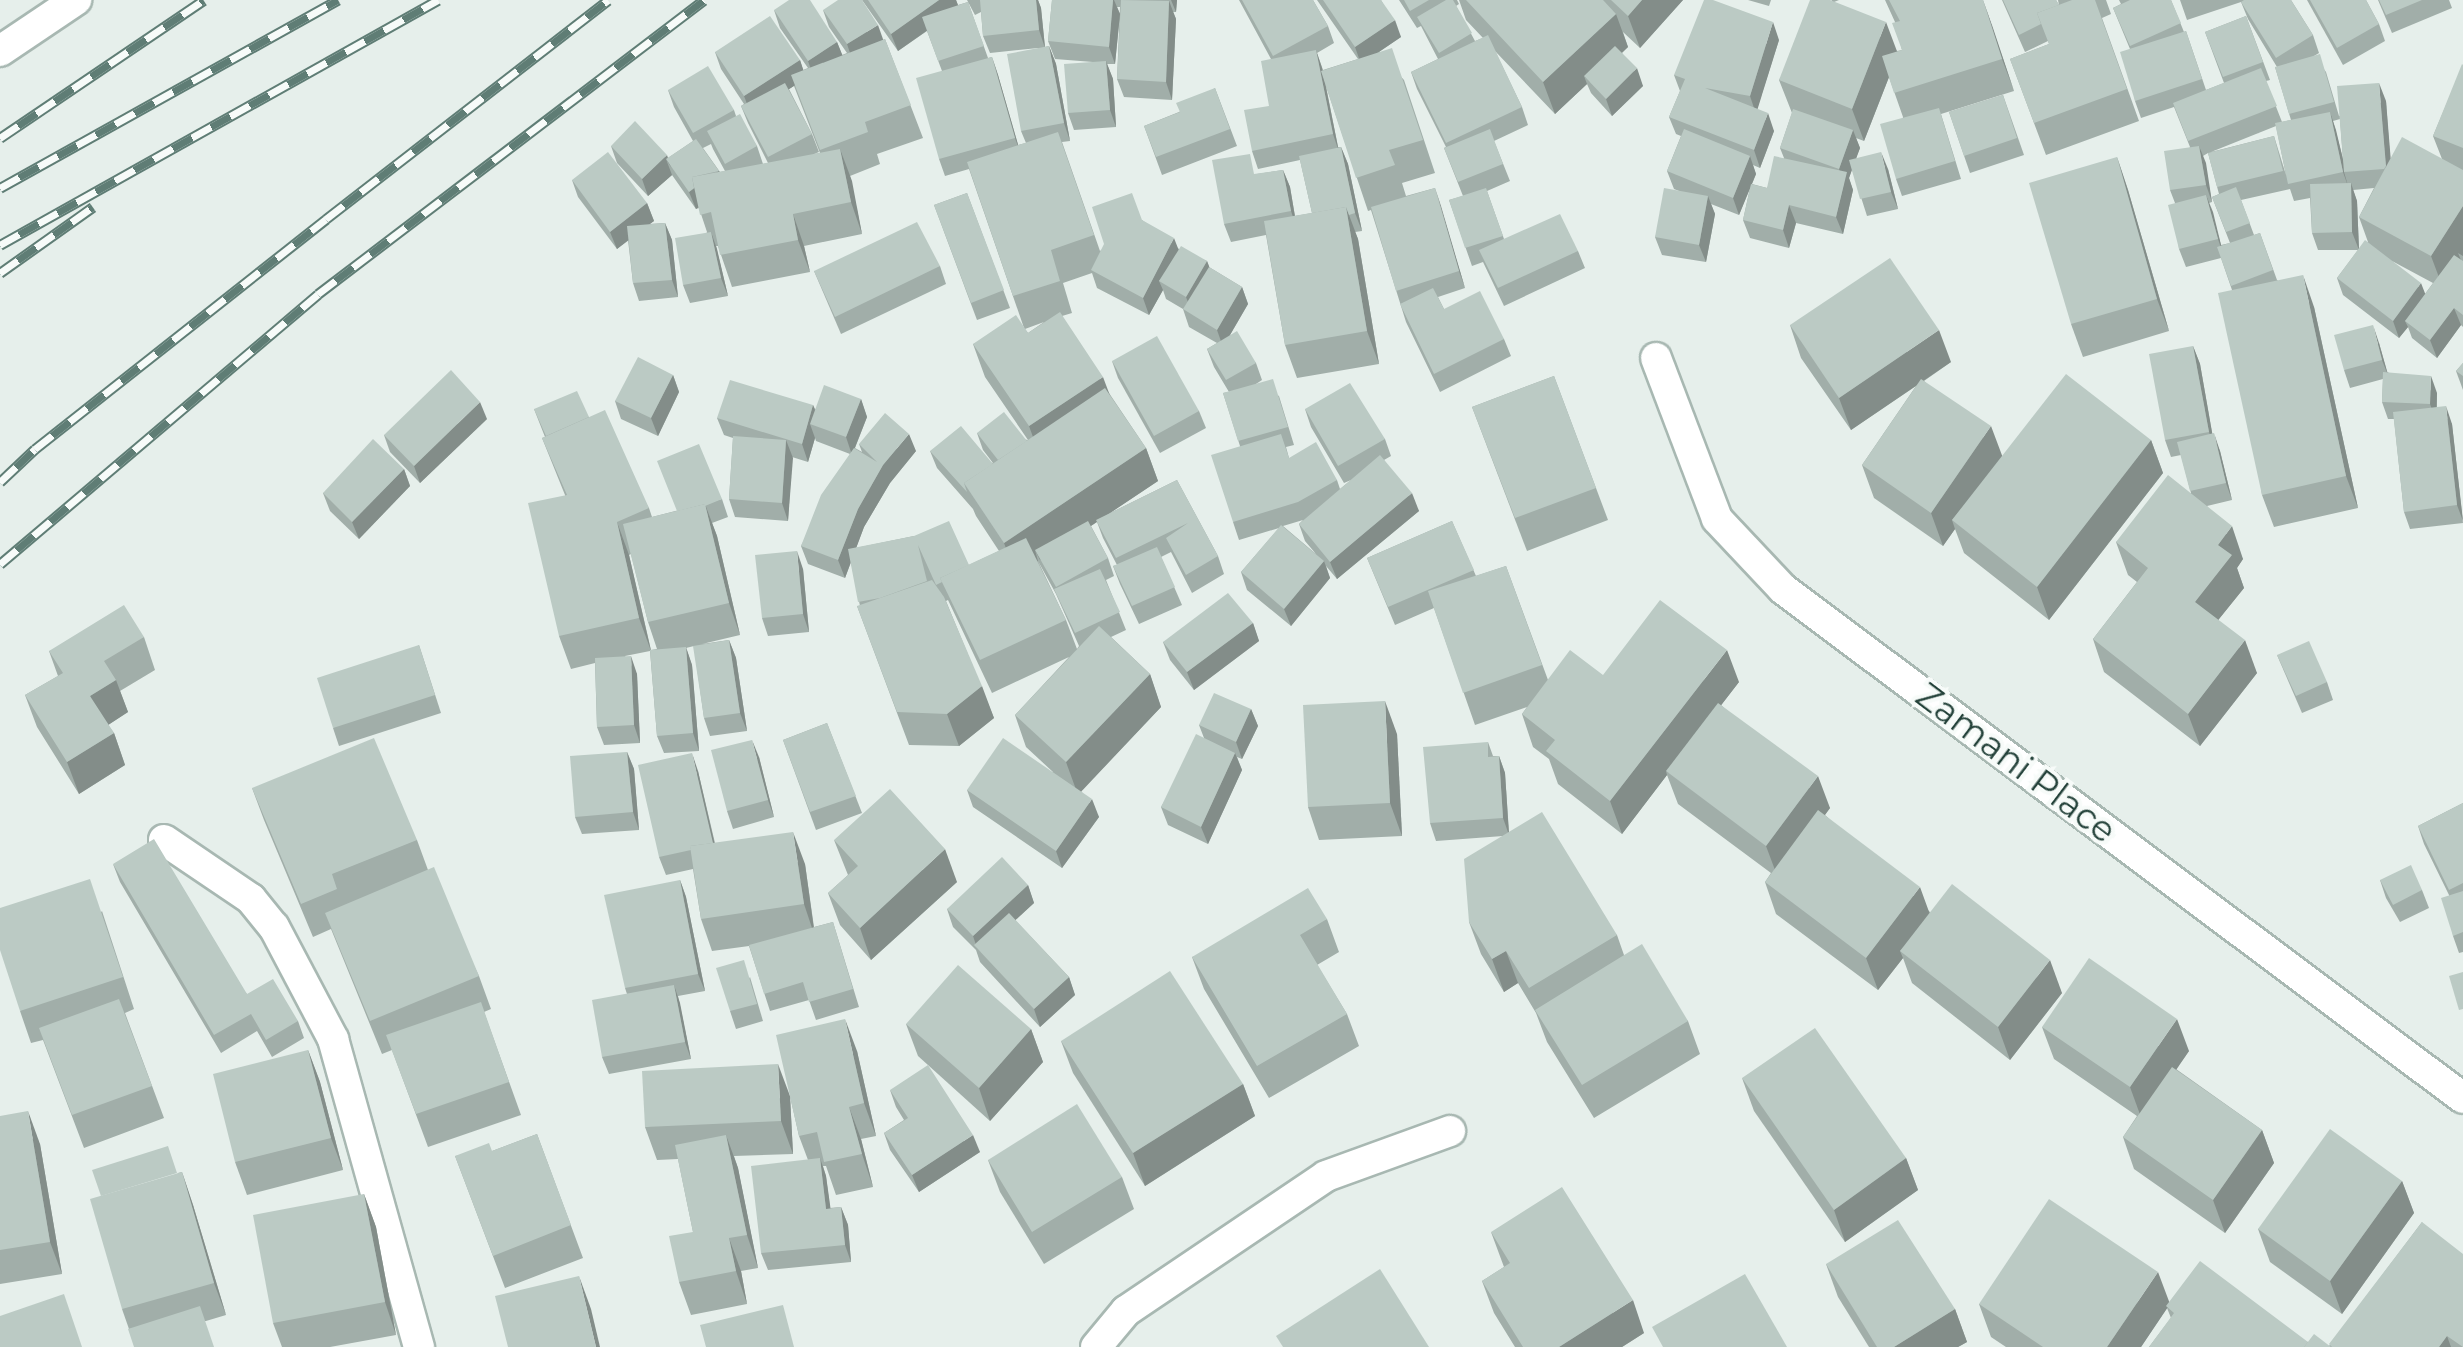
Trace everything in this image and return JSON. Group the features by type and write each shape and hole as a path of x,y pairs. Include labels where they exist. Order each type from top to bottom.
{"street":[{"path":"0,51 76,0"},
{"name":"Zamani Place","path":"1656,358 1718,520 1782,589 2463,1098"},
{"path":"164,840 250,899 274,928 333,1039 420,1347"},
{"path":"1096,1347 1126,1311 1326,1176 1450,1131"}],"building":[{"path":"789,0 810,0 837,42 808,61 774,10"},
{"path":"838,0 862,0 878,25 847,44 823,10"},
{"path":"868,0 939,0 891,34"},
{"path":"980,0 1036,0 1039,30 983,36"},
{"path":"1052,0 1113,0 1109,47 1048,41"},
{"path":"1121,0 1169,1 1166,82 1117,79"},
{"path":"1242,0 1313,0 1328,26 1273,56"},
{"path":"1323,0 1381,0 1395,20 1355,47"},
{"path":"1404,0 1429,0 1410,11"},
{"path":"1453,0 1472,33 1439,53 1417,17"},
{"path":"1466,0 1603,0 1616,14 1543,82"},
{"path":"1611,0 1642,0 1628,16"},
{"path":"1704,0 1773,22 1750,96 1705,88 1768,113 1754,150 1669,117 1685,79 1674,75"},
{"path":"1810,0 1830,0 1886,22 1852,109 1779,80"},
{"path":"1889,0 1983,0 2002,59 1894,93 1882,56 1902,50 1892,23 1900,21"},
{"path":"2003,0 2056,0 2059,5 2037,13 2041,24 2019,35"},
{"path":"2072,0 2095,0 2127,89 2034,123 2010,59 2049,44 2037,13"},
{"path":"2130,0 2171,0 2181,23 2130,46 2113,8"},
{"path":"2291,0 2313,35 2276,58 2241,2"},
{"path":"2310,0 2366,0 2379,24 2337,48"},
{"path":"2379,0 2422,0 2386,15"},
{"path":"968,2 984,46 938,61 922,17"},
{"path":"770,16 800,60 744,96 715,52"},
{"path":"2246,16 2263,62 2223,77 2205,32"},
{"path":"2186,31 2202,79 2135,101 2120,52"},
{"path":"1488,35 1522,107 1446,143 1411,72"},
{"path":"885,39 911,105 865,122 868,132 820,150 791,75"},
{"path":"1049,46 1064,123 1021,131 1007,54"},
{"path":"1615,46 1637,68 1606,99 1584,76"},
{"path":"1392,48 1423,140 1389,150 1395,165 1356,178 1321,71"},
{"path":"1316,50 1333,134 1252,151 1244,110 1269,106 1261,61"},
{"path":"2320,54 2334,102 2289,114 2275,67"},
{"path":"992,57 1015,138 939,159 916,78"},
{"path":"1106,61 1110,110 1068,113 1064,64"},
{"path":"2463,65 2463,148 2433,136"},
{"path":"708,66 734,110 693,133 668,90"},
{"path":"2261,68 2277,106 2188,141 2173,103"},
{"path":"785,83 812,134 768,157 741,106"},
{"path":"2379,83 2386,166 2344,172 2337,86"},
{"path":"1215,88 1230,129 1156,157 1144,126 1180,112 1176,103"},
{"path":"2003,95 2017,138 1964,156 1949,112"},
{"path":"1939,108 1955,161 1896,179 1880,124"},
{"path":"1793,109 1853,130 1839,169 1780,148"},
{"path":"2330,112 2343,172 2288,184 2275,123"},
{"path":"740,114 757,146 725,164 707,131"},
{"path":"635,121 667,155 642,179 611,146"},
{"path":"1490,129 1503,164 1458,182 1444,148"},
{"path":"1684,129 1750,156 1733,198 1667,171"},
{"path":"1058,132 1094,235 1051,250 1060,281 1013,296 967,162"},
{"path":"2274,136 2283,171 2217,187 2208,153"},
{"path":"2402,137 2463,170 2463,206 2431,256 2359,217"},
{"path":"696,139 719,171 692,177 694,188 689,192 666,159"},
{"path":"2199,146 2206,185 2170,190 2164,151"},
{"path":"1341,147 1355,213 1349,215 1346,207 1312,213 1299,156"},
{"path":"840,149 851,202 793,214 798,240 720,255 711,212 700,215 692,177"},
{"path":"608,152 647,203 610,232 572,180"},
{"path":"1881,152 1891,192 1860,199 1849,160"},
{"path":"1250,154 1254,174 1283,170 1291,211 1224,224 1212,160"},
{"path":"1774,156 1847,172 1836,217 1789,205 1783,230 1743,220 1751,184 1767,188"},
{"path":"2117,157 2157,299 2071,324 2029,183"},
{"path":"2351,183 2352,232 2312,233 2310,184"},
{"path":"2236,187 2250,223 2226,232 2212,197"},
{"path":"1435,188 1459,271 1396,291 1371,207"},
{"path":"1486,188 1503,236 1465,248 1449,200"},
{"path":"1664,188 1708,196 1699,245 1655,237"},
{"path":"967,193 1004,290 971,303 934,205"},
{"path":"1132,193 1142,220 1174,238 1143,298 1091,270 1104,244 1092,207"},
{"path":"2206,195 2218,239 2179,249 2168,205"},
{"path":"1346,207 1367,331 1285,345 1264,221"},
{"path":"1560,214 1578,251 1498,288 1479,250"},
{"path":"917,222 940,266 835,317 814,271"},
{"path":"665,223 672,280 633,283 627,226"},
{"path":"711,232 721,278 683,285 675,238"},
{"path":"2260,233 2273,270 2231,286 2217,247"},
{"path":"2365,240 2421,283 2393,321 2337,278"},
{"path":"1181,246 1207,261 1186,297 1159,281"},
{"path":"2454,255 2463,261 2463,315 2454,308 2430,340 2405,321"},
{"path":"1890,258 1939,330 1839,398 1790,325"},
{"path":"1209,267 1242,287 1217,330 1183,309"},
{"path":"2303,275 2346,476 2262,495 2218,293"},
{"path":"1433,288 1444,309 1480,291 1504,339 1434,374 1400,304"},
{"path":"1060,312 1103,377 1029,426 973,344 1016,315 1028,333"},
{"path":"2373,325 2382,360 2344,370 2334,335"},
{"path":"1237,331 1256,363 1226,380 1207,349"},
{"path":"1157,336 1199,411 1154,436 1112,361"},
{"path":"2193,346 2209,432 2165,440 2149,354"},
{"path":"638,357 673,375 651,418 615,401"},
{"path":"451,370 480,402 414,466 384,435"},
{"path":"2383,372 2431,376 2430,404 2382,402"},
{"path":"2066,374 2151,440 2037,587 1952,520"},
{"path":"1554,376 1596,488 1515,518 1472,407"},
{"path":"1273,379 1288,427 1238,441 1223,393"},
{"path":"1921,379 1991,426 1931,513 1862,465"},
{"path":"730,380 813,405 802,444 717,418"},
{"path":"1350,383 1385,439 1338,466 1305,409"},
{"path":"824,385 861,399 846,437 810,424"},
{"path":"1105,388 1146,448 1004,543 964,483"},
{"path":"577,391 589,417 546,436 534,409"},
{"path":"2446,406 2457,505 2404,512 2393,412"},
{"path":"605,410 649,508 617,522 639,618 559,636 528,503 567,495 542,438"},
{"path":"1004,412 1027,441 998,460 977,433"},
{"path":"885,413 909,434 883,465 858,509 838,560 801,546 821,495 854,448 877,462 859,444"},
{"path":"961,426 993,464 964,483 967,492 930,451"},
{"path":"2214,433 2226,483 2190,491 2177,442"},
{"path":"1281,434 1289,458 1316,442 1337,480 1298,502 1233,522 1211,455"},
{"path":"733,436 786,440 782,503 729,499"},
{"path":"373,439 404,469 352,522 323,493"},
{"path":"699,444 722,499 677,511 657,461"},
{"path":"1380,455 1412,493 1330,562 1299,524"},
{"path":"2168,475 2232,526 2218,545 2232,555 2195,602 2245,640 2188,714 2093,639 2148,568 2116,542"},
{"path":"1177,480 1218,556 1186,575 1166,538 1188,523 1116,558 1096,520"},
{"path":"705,504 729,603 648,622 623,524"},
{"path":"949,521 969,565 940,578 942,582 936,585 918,545 927,581 858,602 848,549 914,536"},
{"path":"1088,521 1108,558 1056,587 1035,550"},
{"path":"1452,521 1474,570 1388,607 1367,558"},
{"path":"1281,525 1324,561 1284,609 1241,572"},
{"path":"1026,538 1066,620 980,660 940,578"},
{"path":"1157,547 1175,587 1132,606 1113,566"},
{"path":"797,551 803,614 762,618 755,555"},
{"path":"1506,566 1542,665 1463,693 1428,591"},
{"path":"1100,569 1120,612 1075,633 1054,589"},
{"path":"932,580 944,597 982,686 947,714 897,712 857,606"},
{"path":"1228,593 1253,623 1187,672 1163,642"},
{"path":"1660,600 1727,650 1610,801 1546,751 1555,740 1522,714 1570,650 1603,675"},
{"path":"124,605 144,637 104,661 116,680 90,696 114,733 67,762 25,695 63,673 49,651"},
{"path":"1099,626 1150,674 1066,762 1015,715"},
{"path":"729,640 740,713 704,718 693,646"},
{"path":"2309,641 2327,682 2296,696 2277,655"},
{"path":"419,645 435,695 333,728 317,678"},
{"path":"686,647 693,733 657,736 650,650"},
{"path":"631,656 634,725 597,727 595,658"},
{"path":"1214,693 1251,709 1236,742 1199,725"},
{"path":"1385,701 1390,803 1308,807 1303,705"},
{"path":"1718,703 1818,776 1766,846 1666,771"},
{"path":"827,723 856,796 810,812 783,740"},
{"path":"1196,734 1235,753 1201,827 1161,807"},
{"path":"374,738 417,840 332,874 337,889 301,904 252,788"},
{"path":"1003,738 1092,799 1056,851 967,790"},
{"path":"752,740 768,800 727,811 711,750"},
{"path":"1488,742 1488,757 1499,756 1503,818 1430,823 1423,747"},
{"path":"627,752 633,812 575,817 570,756"},
{"path":"692,753 713,843 659,857 638,765"},
{"path":"890,789 945,849 860,928 828,893 858,866 834,840"},
{"path":"2463,803 2463,883 2449,890 2418,826"},
{"path":"1818,810 1920,887 1866,958 1765,882"},
{"path":"1542,812 1617,935 1529,988 1506,951 1492,959 1469,922 1464,859"},
{"path":"793,832 804,904 701,919 690,846"},
{"path":"154,839 247,994 273,979 298,1021 266,1040 251,1014 214,1035 113,864"},
{"path":"1002,857 1028,885 973,936 947,909"},
{"path":"2411,865 2422,890 2393,905 2380,880"},
{"path":"434,867 479,976 370,1021 325,913"},
{"path":"90,879 123,977 20,1011 0,950 0,908"},
{"path":"680,880 698,974 625,988 604,895"},
{"path":"1952,884 2050,960 1998,1027 1900,951"},
{"path":"1308,888 1327,919 1300,935 1347,1014 1257,1066 1192,957"},
{"path":"2463,891 2463,932 2453,936 2441,898"},
{"path":"1009,913 1069,977 1034,1009 974,945"},
{"path":"833,922 853,989 809,1002 803,982 764,994 749,945"},
{"path":"1642,944 1688,1021 1582,1085 1535,1010"},
{"path":"2089,958 2177,1019 2130,1087 2042,1027"},
{"path":"744,960 757,1004 730,1011 716,968"},
{"path":"958,965 1031,1029 979,1088 906,1024"},
{"path":"1170,971 1243,1084 1133,1153 1061,1041"},
{"path":"2463,972 2463,1009 2459,1010 2449,976"},
{"path":"674,985 685,1042 602,1057 592,1000"},
{"path":"119,999 152,1086 72,1115 39,1028"},
{"path":"481,1002 509,1082 416,1114 386,1035"},
{"path":"845,1019 864,1103 849,1107 862,1154 824,1162 817,1132 799,1136 776,1035"},
{"path":"1815,1028 1906,1158 1834,1210 1742,1078"},
{"path":"308,1050 331,1138 235,1162 213,1074"},
{"path":"778,1064 781,1121 645,1127 642,1071"},
{"path":"928,1065 973,1135 912,1175 884,1133 908,1118 890,1090"},
{"path":"2172,1067 2262,1130 2213,1200 2123,1137"},
{"path":"1077,1104 1122,1177 1032,1232 988,1160"},
{"path":"28,1111 50,1242 0,1250 0,1116"},
{"path":"2330,1129 2402,1181 2330,1281 2258,1229"},
{"path":"537,1134 571,1225 493,1256 455,1156 489,1143 492,1151"},
{"path":"726,1135 747,1235 729,1238 736,1271 679,1282 669,1236 693,1232 675,1145"},
{"path":"168,1146 177,1173 101,1196 92,1170"},
{"path":"820,1158 826,1209 841,1207 845,1245 761,1253 751,1166"},
{"path":"182,1172 214,1283 122,1309 90,1199"},
{"path":"1562,1187 1633,1300 1559,1347 1523,1347 1482,1281 1510,1263 1491,1232"},
{"path":"364,1194 385,1302 273,1323 253,1215"},
{"path":"2049,1199 2158,1272 2107,1347 2043,1347 1979,1304"},
{"path":"1898,1220 1955,1309 1894,1347 1877,1347 1826,1264"},
{"path":"2422,1222 2463,1254 2463,1347 2447,1336 2439,1347 2332,1347 2329,1344"},
{"path":"2200,1261 2308,1342 2304,1347 2149,1347 2174,1313 2166,1306"},
{"path":"1380,1269 1429,1347 1283,1347 1276,1336"},
{"path":"1745,1274 1787,1347 1663,1347 1652,1327"},
{"path":"579,1276 596,1347 508,1347 495,1296"},
{"path":"64,1294 82,1347 0,1347 0,1316"},
{"path":"783,1305 794,1347 706,1347 700,1325"},
{"path":"200,1306 214,1347 134,1347 128,1329"},
{"path":"2314,1334 2331,1347 2304,1347"}],"railway":[{"path":"0,138 204,0"},
{"path":"0,188 338,0"},
{"path":"0,245 438,0"},
{"path":"0,482 35,449 608,0"},
{"path":"0,564 318,294 704,0"},
{"path":"0,273 93,207"}]}
